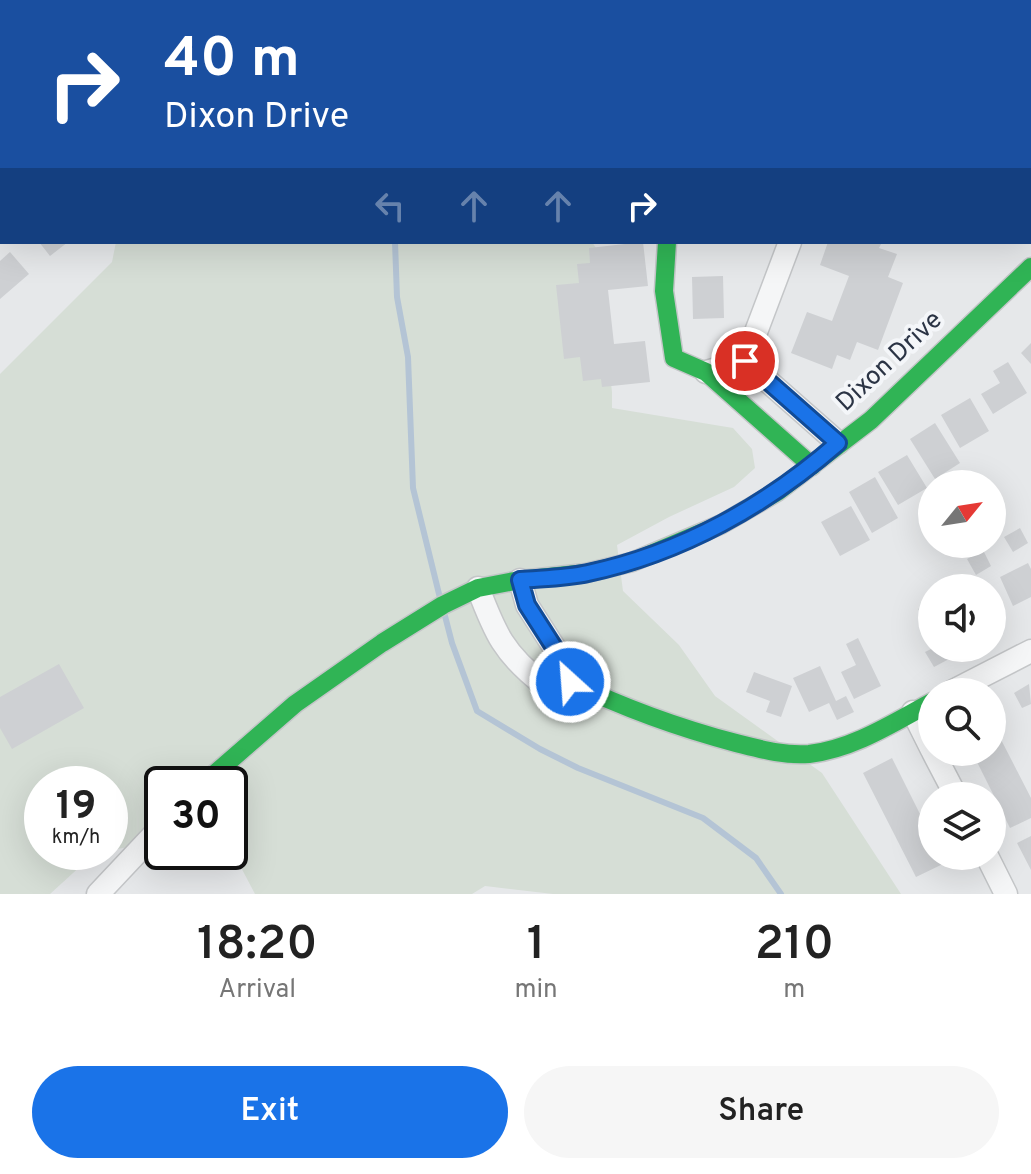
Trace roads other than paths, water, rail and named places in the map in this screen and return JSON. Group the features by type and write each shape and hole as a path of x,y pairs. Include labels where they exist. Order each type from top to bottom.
{"street":[{"path":"667,244 664,291 674,358 706,372 812,466"},
{"path":"745,361 789,244"},
{"name":"Dixon Drive","path":"224,766 295,704 443,605 478,588 586,573 632,562 722,524 777,492 871,420 1031,267"},
{"path":"706,372 745,361"},
{"path":"745,361 838,443"},
{"path":"520,580 527,605 566,666 570,682"},
{"path":"478,588 495,632 518,665 543,684 570,682 619,707 680,728 763,750 808,754 855,741 918,709"},
{"path":"978,678 1031,651"},
{"path":"98,894 144,845"},
{"path":"994,870 1006,894"}],"waterway":[{"path":"395,244 397,297 408,357 413,488 440,598"},
{"path":"445,616 477,711 578,768 703,818 756,858 781,894"}]}
